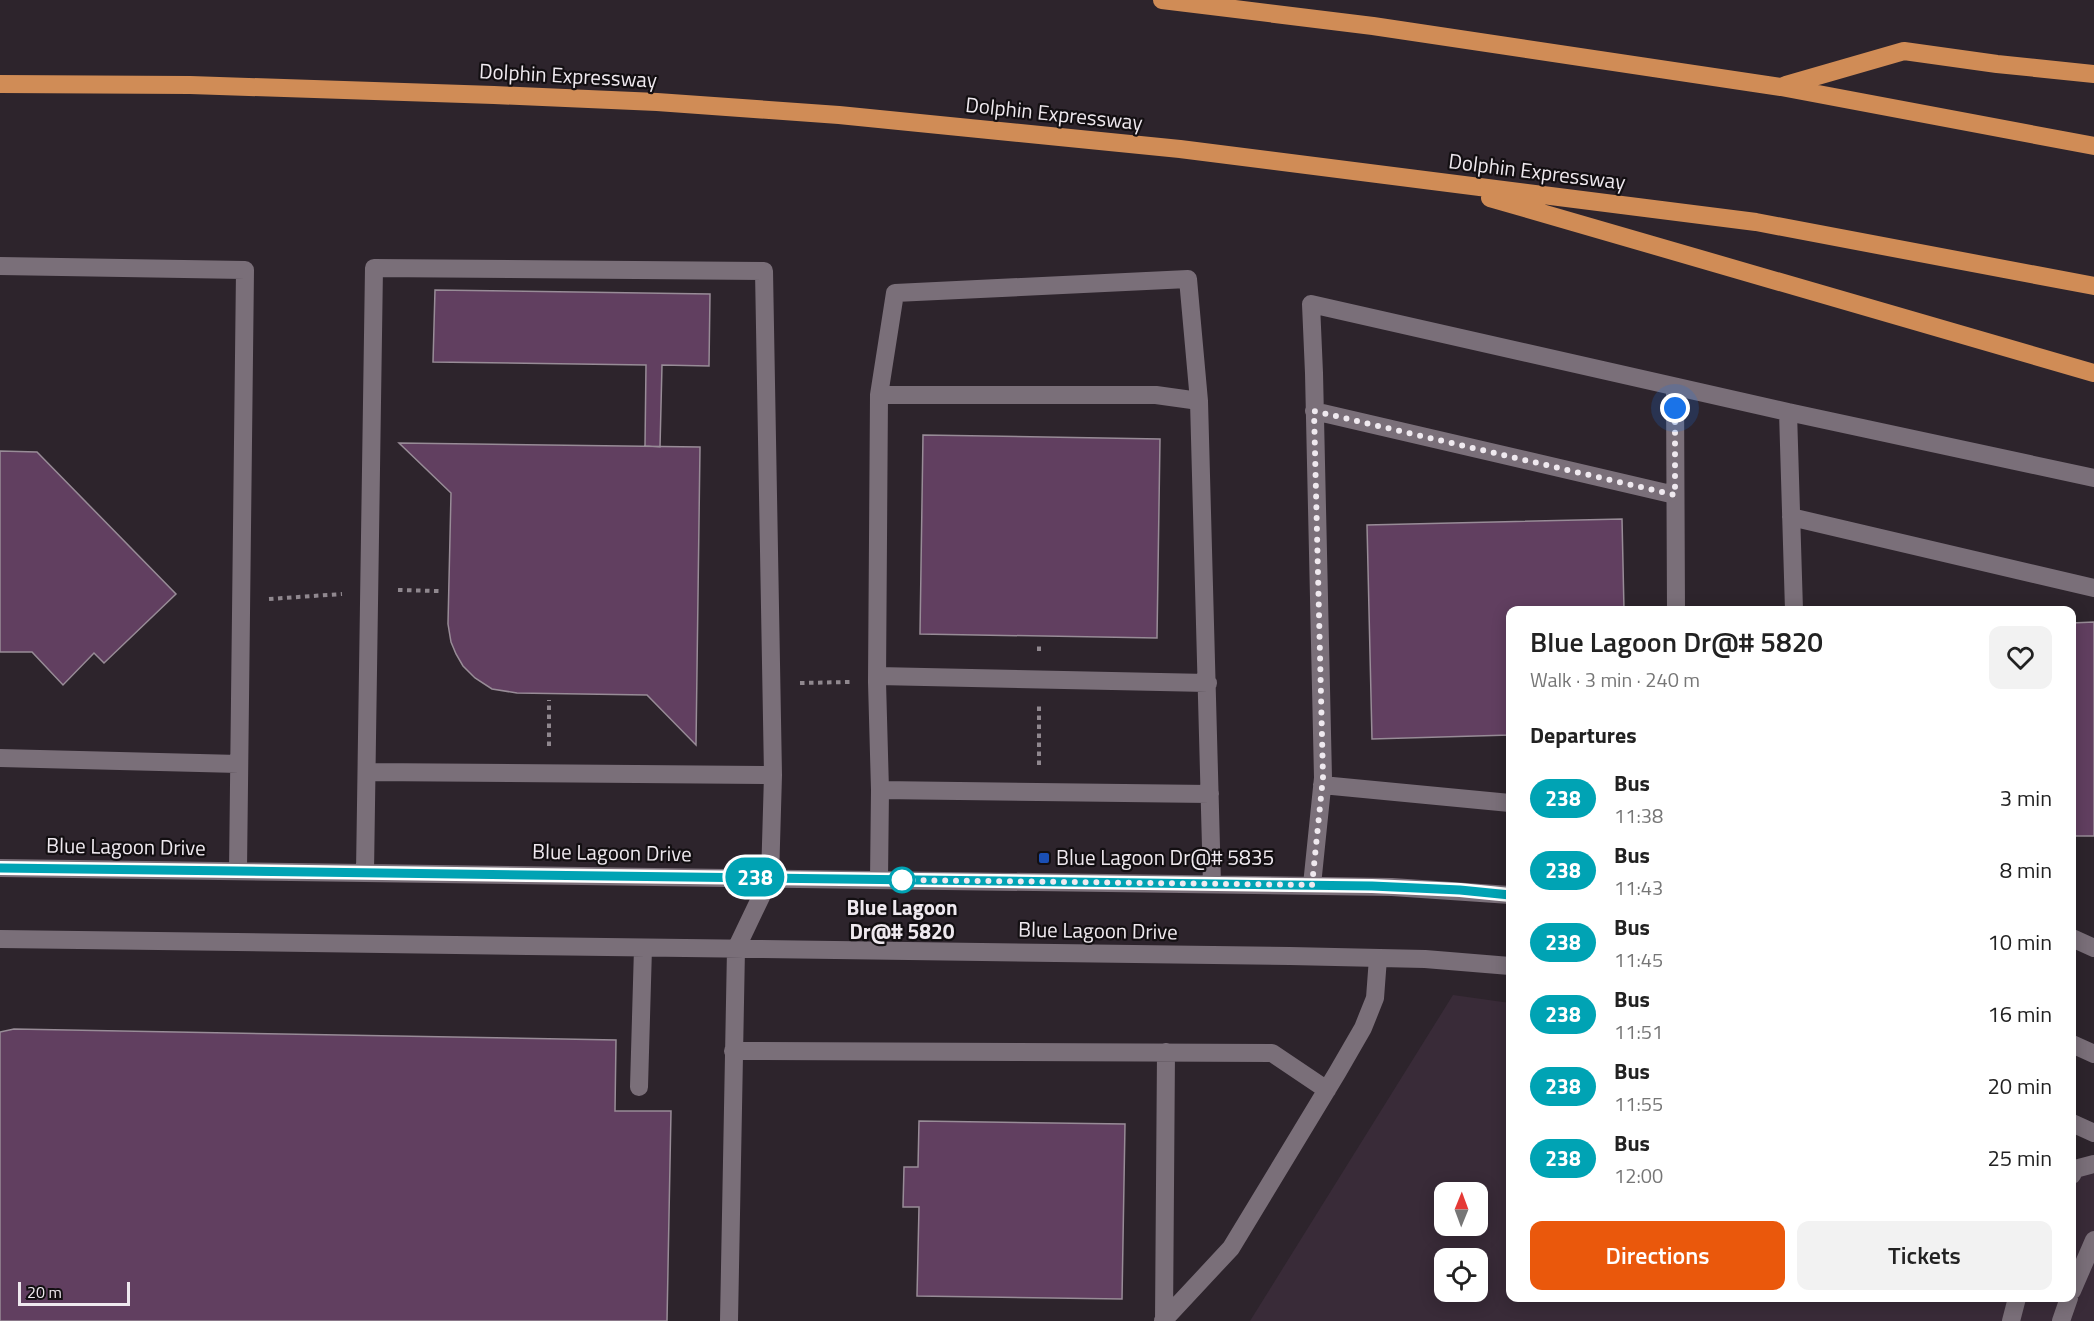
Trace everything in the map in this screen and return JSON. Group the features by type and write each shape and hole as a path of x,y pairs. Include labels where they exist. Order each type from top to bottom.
{"highway":[{"path":"1161,0 1385,28 1781,87 2094,146"},
{"path":"1781,87 1904,51 2094,74"},
{"name":"Dolphin Expressway","path":"0,84 190,85 387,91 726,107 839,115 1180,149 1755,222 2094,286"},
{"path":"1437,182 2094,373"}],"street":[{"path":"0,266 245,270 238,871"},
{"path":"365,872 374,268 765,271 772,775 770,878 736,949 729,1321"},
{"path":"879,880 879,395 895,293 1188,279 1200,401 1212,884"},
{"path":"1312,885 1322,785 1311,304 1675,387 2094,478"},
{"path":"1675,387 1676,606"},
{"path":"879,395 1156,394 1200,401"},
{"path":"1314,411 1675,495"},
{"path":"1788,412 1794,606"},
{"path":"1791,517 2094,588"},
{"path":"878,679 1208,683"},
{"path":"0,758 239,764"},
{"path":"367,772 772,775"},
{"path":"1322,785 1506,803"},
{"path":"880,790 1210,794"},
{"name":"Blue Lagoon Drive","path":"0,868 1312,885 1392,887 1506,895"},
{"name":"Blue Lagoon Drive","path":"0,939 1378,958 1506,966"},
{"path":"2076,940 2094,948"},
{"path":"639,1087 643,948"},
{"path":"1164,1321 1231,1248 1327,1090 1367,1018 1375,998 1378,958"},
{"path":"2076,1046 2094,1054"},
{"path":"733,1051 1272,1053 1327,1090"},
{"path":"1164,1321 1166,1052"},
{"path":"2076,1125 2094,1133"},
{"path":"2076,1169 2094,1164"},
{"path":"2076,1283 2094,1240"},
{"path":"2011,1321 2016,1302"},
{"path":"2061,1321 2068,1302"}],"path":[{"path":"1039,642 1039,792"},
{"path":"771,683 878,679"},
{"path":"549,700 549,773"}],"shaded area":[{"path":"1453,995 1506,1002 1506,1302 2076,1302 2076,1165 2094,1174 2094,1321 1250,1321"}],"building":[{"path":"435,290 710,294 709,366 662,365 660,447 645,446 646,365 433,362"},
{"path":"923,435 1160,439 1157,638 920,634"},
{"path":"399,443 700,447 696,745 647,695 517,693 492,689 475,678 463,666 451,642 448,624 451,493"},
{"path":"0,451 37,452 176,594 104,663 94,653 63,685 32,652 0,652"},
{"path":"1622,519 1624,606 1506,606 1506,735 1372,739 1367,525"},
{"path":"2094,622 2094,836 2076,836 2076,623"},
{"path":"14,1029 616,1040 615,1111 671,1111 667,1321 0,1321 0,1032"},
{"path":"919,1121 1125,1124 1122,1299 917,1296 919,1207 903,1207 904,1167 918,1167"}],"bus line":[{"name":"238","path":"0,868 1372,886 1506,895"}],"place":[{"name":"Blue Lagoon Dr@# 5835","path":"1044,858"},
{"name":"Blue Lagoon Dr@# 5820","path":"902,880"}],"route":[{"path":"902,880 1312,885 1323,777 1314,411 1675,495 1675,408"}]}
